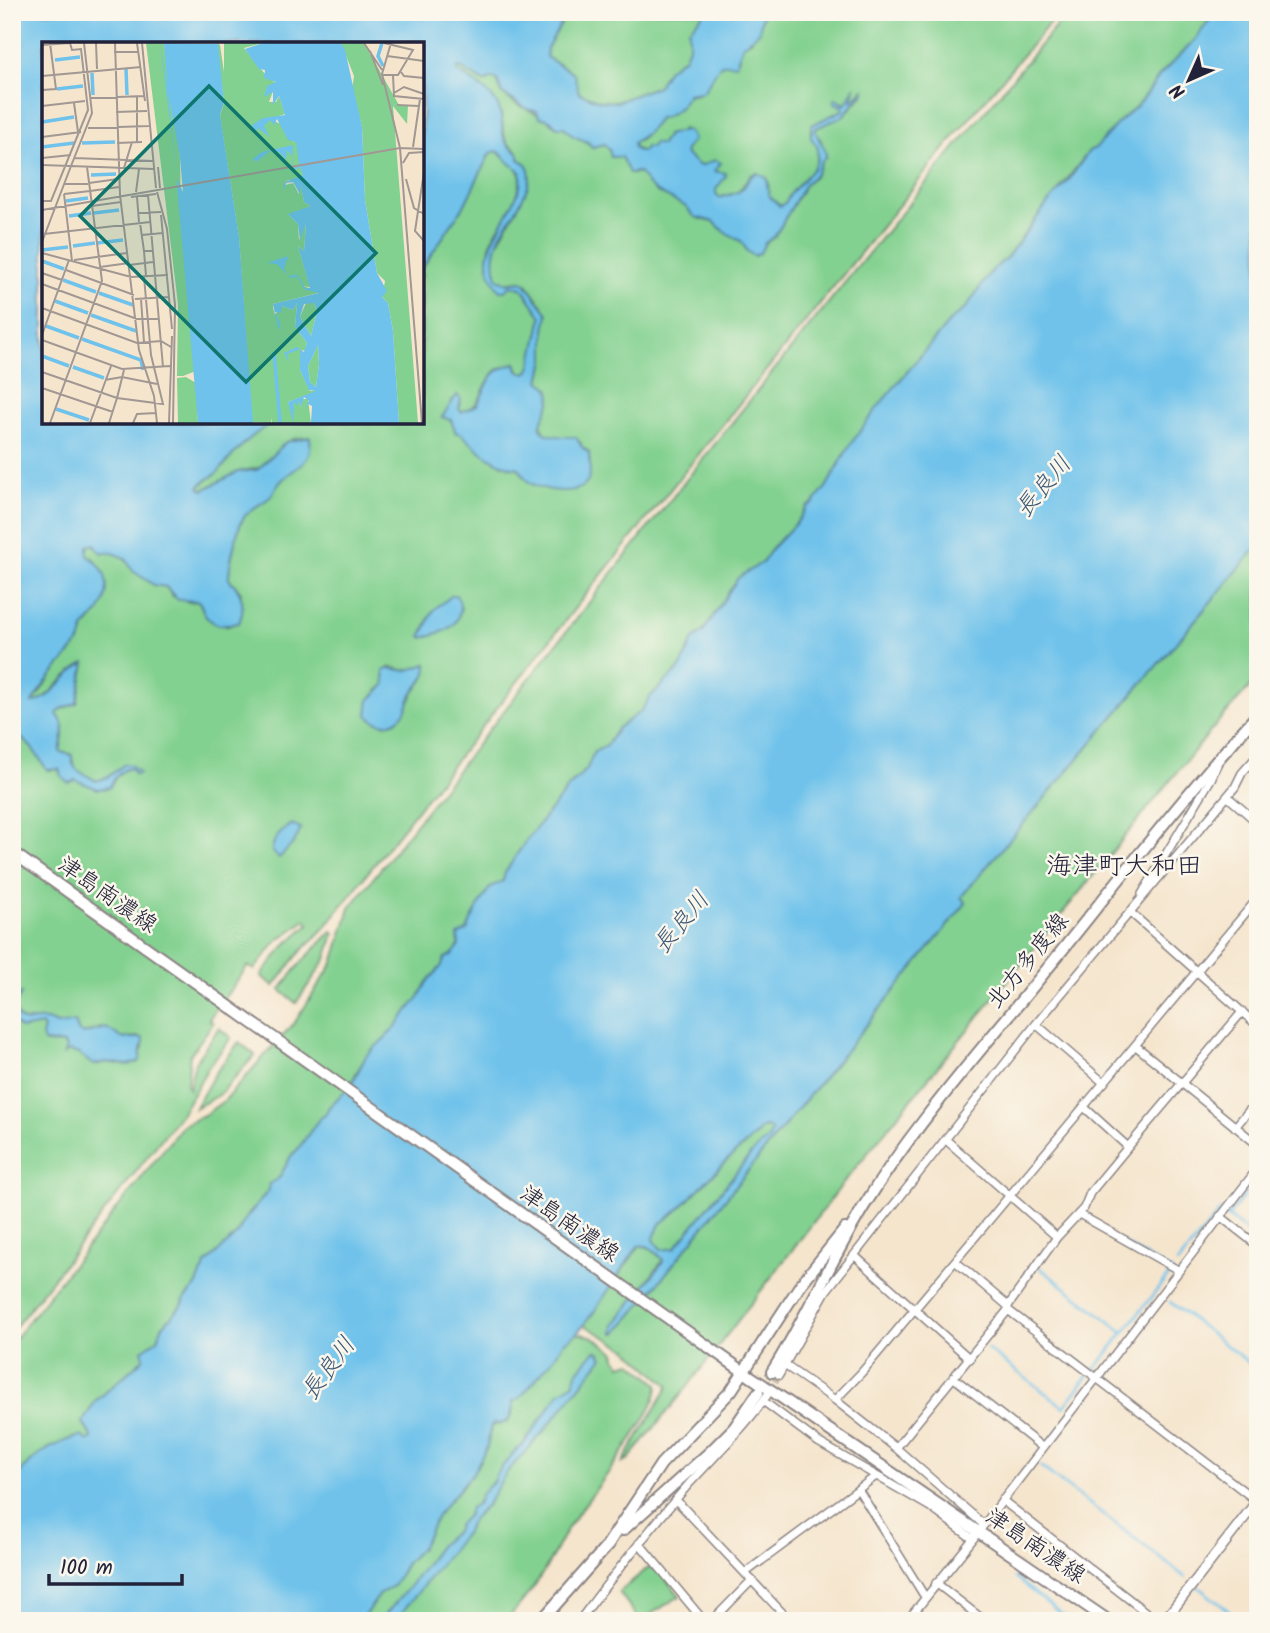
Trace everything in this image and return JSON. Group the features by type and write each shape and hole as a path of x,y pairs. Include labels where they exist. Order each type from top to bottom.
{"main road":[{"name":"北方多度線","path":"864,1205 906,1144 1258,714"},
{"name":"津島南濃線","path":"12,852 744,1372 1109,1621"},
{"path":"606,1547 661,1464 731,1391 802,1284 864,1205"},
{"path":"776,1374 820,1284 864,1205"},
{"path":"541,1621 606,1547 710,1452 764,1395"}],"street":[{"path":"776,1374 786,1366 826,1291 944,1139 1036,1024 1227,797 1258,755"},
{"path":"1130,912 1172,846 1211,779 1221,756"},
{"path":"1227,797 1258,823"},
{"path":"835,1400 956,1261 1258,898"},
{"path":"1130,912 1242,1012 1256,1020"},
{"path":"896,1448 970,1359 1056,1237 1079,1214 1090,1193 1242,1012"},
{"path":"1036,1024 1104,1083"},
{"path":"1136,1046 1258,1145"},
{"path":"1235,1127 1258,1100"},
{"path":"1084,1107 1128,1147"},
{"path":"944,1139 1056,1237"},
{"path":"906,1621 978,1532 1258,1168"},
{"path":"1079,1214 1178,1270"},
{"path":"1220,1216 1258,1246"},
{"path":"855,1256 970,1359"},
{"path":"956,1261 1008,1308 1257,1501 1164,1621"},
{"path":"786,1366 896,1448 978,1532"},
{"path":"954,1378 1042,1447"},
{"path":"579,1621 639,1543 744,1427 764,1395 818,1442 978,1532"},
{"path":"745,1573 876,1476"},
{"path":"858,1489 925,1597"},
{"path":"676,1500 790,1621"},
{"path":"1002,1500 1157,1621"},
{"path":"639,1543 704,1621"},
{"path":"712,1621 752,1580"},
{"path":"936,1583 985,1621"}],"green space":[{"path":"568,12 705,12 689,30 689,47 685,57 668,69 658,86 617,102 600,101 579,93 572,72 546,57 547,48"},
{"path":"763,12 1059,12 957,133 583,598 326,926 297,956 274,986 261,976 285,945 309,924 306,920 277,941 254,970 248,966 209,1019 213,1023 190,1055 187,1085 189,1089 195,1062 219,1028 231,1038 209,1066 183,1111 12,1331 12,1021 21,1029 42,1025 42,1036 46,1043 63,1044 66,1048 64,1054 69,1051 79,1054 95,1065 106,1062 128,1065 131,1062 137,1063 143,1047 138,1037 122,1038 101,1028 83,1034 78,1031 76,1023 24,1021 18,1017 13,1006 20,996 19,993 12,992 12,734 28,744 50,770 59,769 61,776 80,780 98,789 108,788 126,769 130,768 134,774 137,770 125,764 108,777 96,781 77,771 70,754 60,752 63,729 57,714 61,709 77,703 85,663 32,704 59,664 80,642 84,628 99,611 94,559 88,556 88,546 95,544 102,553 120,555 129,565 166,587 172,596 189,602 199,601 204,613 227,626 234,624 241,604 241,592 229,579 229,574 244,517 268,498 283,479 303,462 310,446 310,437 293,439 262,467 238,472 203,490 199,487 220,470 249,436 269,424 424,424 424,265 464,206 490,153 496,151 515,166 521,178 515,203 492,240 488,258 490,268 500,291 511,286 522,288 542,317 528,372 520,373 516,363 499,369 490,378 475,405 463,413 452,401 451,407 442,417 451,420 456,433 460,433 510,467 519,468 525,478 590,470 589,452 580,442 549,436 541,425 550,398 548,387 540,382 545,359 548,314 527,284 519,281 502,283 494,273 495,249 526,188 525,174 517,150 504,135 501,115 495,102 456,70 459,66 484,82 492,78 497,80 503,94 510,100 557,127 564,127 592,147 603,144 621,157 632,174 639,172 657,192 685,206 700,219 714,222 727,234 741,241 748,252 759,253 762,246 775,236 805,184 816,174 822,160 821,140 816,135 816,128 842,117 863,95 864,90 852,102 855,86 847,104 837,99 836,103 843,107 843,110 814,124 811,130 818,148 817,160 813,169 780,206 769,196 768,181 757,173 751,175 738,192 719,198 715,191 718,173 714,171 713,161 700,166 686,155 683,129 667,135 661,145 653,144 642,152 634,148 633,143 640,140 659,118 679,108 685,96 698,94 721,63 736,64 743,45 752,39","holes":["447,600 461,608 448,628 427,636 423,633 432,612","427,664 425,677 403,714 397,720 384,724 377,691 385,684 384,671 391,667 406,671"]},
{"path":"1068,12 1215,12 1195,40 1160,75 1141,102 1116,125 1097,148 1089,151 1008,256 990,273 966,308 951,320 901,379 850,445 827,486 813,504 808,506 763,562 738,578 703,632 693,640 681,667 650,697 642,711 618,728 606,746 594,752 587,769 569,787 515,857 503,881 487,892 459,946 452,955 445,958 393,1030 371,1050 351,1085 319,1119 291,1156 279,1178 269,1185 269,1190 243,1221 238,1233 206,1264 196,1286 162,1327 158,1339 143,1349 144,1357 141,1361 95,1402 83,1422 92,1438 88,1441 81,1436 50,1448 12,1480 12,1342 183,1125 204,1115 225,1100 295,1022 333,963 350,908 705,457 885,233"},
{"path":"1258,546 1258,678 1218,722 848,1177 684,1391 629,1459 623,1462 669,1386 627,1349 584,1325 640,1245 651,1248 663,1260 614,1325 613,1333 644,1301 966,903 960,898"},
{"path":"332,931 334,934 326,959 296,1003 280,990"},
{"path":"239,1042 255,1055 219,1095 195,1108 214,1075"},
{"path":"761,1128 772,1130 769,1138 752,1153 675,1248 662,1250 653,1239 660,1224 679,1209"},
{"path":"577,1333 593,1337 615,1352 621,1365 631,1362 658,1384 656,1396 636,1432 563,1535 530,1592 506,1621 395,1621 466,1532 473,1518 486,1506 506,1473 544,1431 602,1358 601,1353 595,1351 578,1371 573,1384 560,1392 523,1445 515,1451 456,1531 440,1545 380,1621 360,1621 381,1593 393,1586 406,1563 421,1548 438,1514 473,1473 487,1447 491,1426 507,1422 512,1415 513,1402 554,1358 563,1343"},
{"path":"653,1564 680,1596 640,1621 619,1592"}],"water":[{"path":"12,12 568,12 547,48 546,57 574,74 579,93 600,101 617,102 658,86 668,69 685,57 689,47 689,30 705,12 763,12 759,32 743,45 736,64 721,64 703,92 688,94 679,108 659,118 651,129 633,143 634,149 642,152 646,147 651,148 654,143 661,145 667,135 686,130 693,140 685,150 686,155 700,166 715,160 721,163 714,171 725,173 726,176 716,189 719,198 739,192 751,176 757,173 766,177 769,196 780,206 813,169 817,160 818,148 811,138 812,125 843,110 843,107 834,102 835,98 845,105 855,86 852,101 863,90 842,117 816,128 826,157 821,161 816,174 805,184 775,236 754,256 741,241 727,234 714,222 695,217 685,206 657,192 639,172 629,173 621,157 611,157 604,144 592,147 564,127 557,127 550,120 539,117 537,111 529,110 503,94 497,80 492,78 484,82 459,67 457,71 484,90 497,104 506,143 519,154 519,159 527,165 530,174 524,196 500,236 494,263 498,279 508,283 523,281 548,314 545,359 540,381 548,387 551,397 541,428 545,433 556,436 576,437 589,453 588,481 577,489 560,491 535,485 527,480 519,468 502,464 487,456 460,433 456,433 451,420 442,417 457,395 461,399 461,412 477,405 490,379 506,366 516,363 518,371 528,372 542,317 522,288 511,286 500,291 489,269 489,251 514,202 521,180 519,170 497,151 490,153 464,206 424,265 424,42 42,42 42,424 269,424 233,455 219,472 201,484 199,487 203,490 238,472 257,470 286,442 310,437 310,446 304,463 281,481 270,497 244,517 229,574 229,579 242,599 239,623 217,625 206,617 199,601 178,600 166,587 154,585 133,571 126,559 114,553 103,553 95,544 88,546 88,556 104,574 106,596 99,612 84,628 79,643 48,679 32,703 54,691 85,663 77,703 61,709 57,714 64,728 60,752 72,755 76,769 96,781 108,777 125,764 131,765 139,773 136,775 130,768 127,769 118,775 110,787 98,789 75,780 69,783 62,777 59,769 47,770 28,744 12,734"},
{"name":"長良川","path":"1215,12 1258,12 1258,546 961,897 966,903 644,1301 616,1333 613,1333 614,1325 663,1262 652,1249 638,1246 594,1312 577,1333 563,1343 554,1358 520,1398 513,1402 511,1417 504,1423 491,1426 487,1447 473,1473 438,1514 421,1548 406,1563 393,1586 381,1593 360,1621 12,1621 12,1480 50,1448 81,1436 88,1441 92,1438 83,1422 95,1402 141,1361 144,1357 142,1350 158,1339 162,1327 196,1286 206,1264 238,1233 243,1222 269,1190 269,1184 279,1178 291,1156 319,1119 351,1085 366,1056 393,1030 445,958 452,955 459,946 458,935 468,930 489,889 503,881 505,873 525,842 587,769 594,752 606,746 618,728 641,711 650,697 681,667 693,640 703,632 738,578 763,562 808,506 813,504 827,486 850,445 880,404 951,320 966,308 990,273 1008,256 1089,151 1097,147 1141,102 1160,75 1195,40","holes":["761,1128 772,1130 769,1138 752,1153 675,1248 662,1250 653,1240 660,1224 679,1209"]},
{"path":"456,595 460,609 454,624 446,630 423,638 421,636 433,611"},
{"path":"427,664 425,676 400,718 385,724 375,721 367,714 369,700 385,685 384,671 408,670"},
{"path":"291,824 301,828 295,841 279,858 272,852 275,840"},
{"path":"12,992 21,994 13,1006 19,1019 23,1021 46,1020 59,1024 75,1022 78,1031 83,1034 106,1028 122,1038 143,1038 140,1061 128,1065 106,1062 93,1065 79,1054 69,1051 64,1054 64,1044 44,1042 42,1025 21,1029 12,1021"},
{"path":"595,1351 603,1357 544,1431 506,1473 466,1532 395,1621 380,1621 440,1545 456,1531 470,1508 478,1503 482,1492 493,1483 496,1474 523,1445 560,1392 573,1384 578,1371"}],"waterway":[{"path":"1228,1216 1258,1179"},
{"path":"1177,1264 1221,1210"},
{"path":"1226,1215 1258,1240"},
{"path":"1095,1369 1172,1271 1121,1242"},
{"path":"1040,1268 1123,1332"},
{"path":"1170,1302 1258,1370"},
{"path":"987,1349 1064,1407 1088,1376"},
{"path":"1040,1466 1185,1577"},
{"path":"1015,1578 1070,1621"},
{"path":"1198,1587 1242,1621"}],"tunnel":[{"path":"770,1391 779,1375"}],"district":[{"name":"海津町大和田","path":"1124,865"}]}
